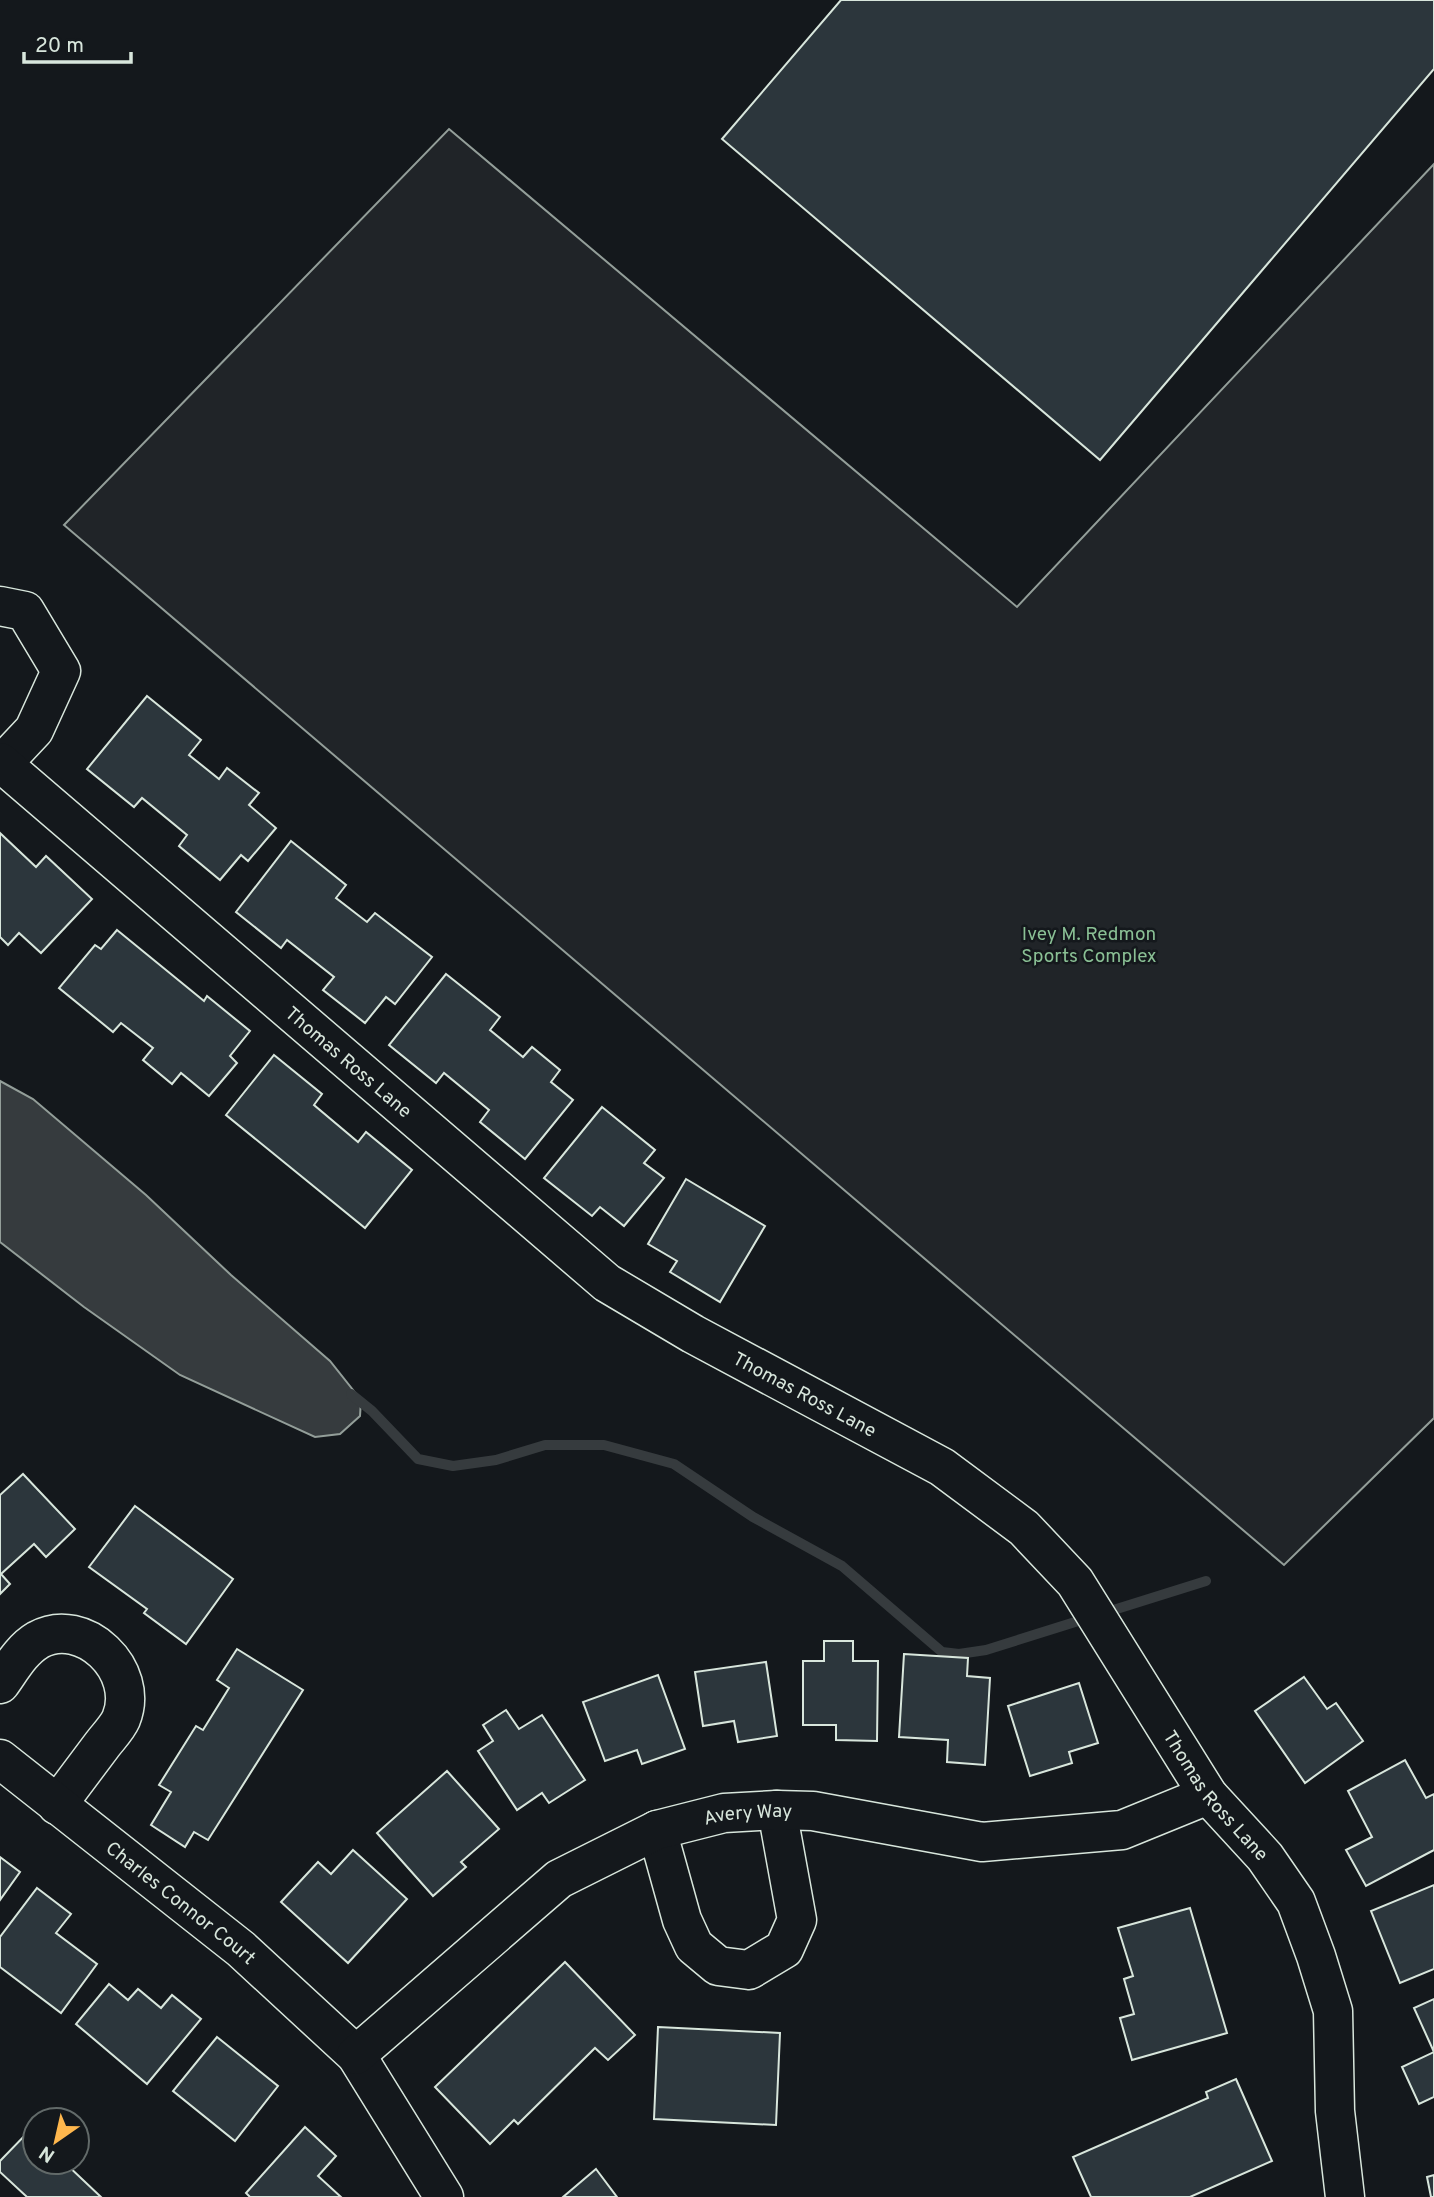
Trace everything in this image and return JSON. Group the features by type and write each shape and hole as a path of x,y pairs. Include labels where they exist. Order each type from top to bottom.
{"street":[{"name":"Thomas Ross Lane","path":"0,606 25,611 61,671 34,730 1,763 607,1283 692,1334 942,1467 1024,1528 1075,1581 1208,1795 1265,1857 1296,1902 1333,2011 1335,2111 1345,2197"},
{"path":"0,1684 23,1651 40,1639 62,1634 85,1639 105,1652 120,1670 126,1692 121,1719 57,1805"},
{"name":"Charles Connor Court","path":"0,1759 241,1949 356,2055 444,2197"},
{"name":"Avery Way","path":"356,2055 559,1879 657,1830 724,1813 813,1811 982,1842 1122,1830 1208,1795"},
{"path":"657,1830 682,1920 694,1946 718,1966 749,1970 784,1949 797,1920 777,1810"}],"green space":[{"name":"Ivey M. Redmon Sports Complex","path":"449,129 1017,607 1434,164 1434,1418 1284,1565 64,525"}],"shaded area":[{"path":"0,1081 33,1099 146,1195 231,1275 330,1361 361,1400 360,1416 340,1434 315,1437 180,1375 84,1307 0,1242"}],"building":[{"path":"841,0 1434,0 1434,69 1100,460 722,139"},
{"path":"147,696 201,740 189,755 219,779 227,768 259,793 249,805 276,828 248,861 241,855 220,880 179,846 187,835 142,798 134,807 87,769"},
{"path":"0,833 36,867 46,856 92,899 41,953 19,933 8,945 0,937"},
{"path":"291,841 346,885 336,898 367,922 375,913 432,957 395,1004 386,997 365,1023 323,990 334,977 287,940 281,948 236,912"},
{"path":"117,930 204,1001 207,996 250,1031 230,1056 237,1063 209,1096 181,1073 172,1084 143,1060 153,1048 121,1023 113,1032 59,988 95,945 101,949"},
{"path":"446,974 500,1017 490,1030 523,1057 532,1047 560,1070 551,1082 573,1100 525,1159 480,1122 489,1110 444,1073 436,1083 389,1045"},
{"path":"274,1055 322,1094 314,1105 358,1142 366,1132 412,1170 365,1228 226,1115"},
{"path":"602,1107 655,1150 644,1163 664,1178 624,1226 600,1207 592,1216 544,1178"},
{"path":"686,1179 765,1226 720,1302 670,1272 677,1261 648,1244"},
{"path":"23,1474 75,1529 46,1557 34,1544 1,1574 10,1584 0,1594 0,1495"},
{"path":"135,1506 233,1579 186,1644 144,1613 147,1609 89,1567"},
{"path":"824,1641 853,1641 853,1661 878,1661 877,1741 836,1740 836,1725 803,1725 803,1661 824,1661"},
{"path":"237,1649 303,1690 208,1840 194,1832 185,1847 151,1825 171,1792 159,1785 196,1726 203,1730 229,1688 217,1680"},
{"path":"904,1654 968,1658 967,1676 990,1678 985,1765 947,1762 948,1740 899,1737"},
{"path":"766,1662 777,1736 738,1742 734,1721 703,1726 695,1672"},
{"path":"658,1675 685,1749 642,1764 637,1750 605,1761 583,1702"},
{"path":"1304,1677 1327,1709 1336,1703 1363,1741 1305,1783 1255,1711"},
{"path":"1079,1683 1098,1743 1069,1752 1072,1763 1030,1776 1008,1706"},
{"path":"506,1710 519,1729 542,1715 585,1780 549,1803 542,1793 517,1810 478,1751 493,1741 483,1725"},
{"path":"1405,1760 1426,1798 1434,1794 1434,1850 1366,1886 1346,1850 1372,1837 1348,1791"},
{"path":"447,1771 499,1829 461,1862 466,1867 433,1896 377,1833"},
{"path":"353,1850 407,1899 348,1963 281,1902 318,1862 331,1874"},
{"path":"0,1857 20,1872 0,1900"},
{"path":"1434,1885 1434,1969 1400,1983 1371,1911"},
{"path":"37,1888 71,1914 56,1933 97,1964 61,2013 0,1967 0,1937"},
{"path":"1190,1908 1227,2033 1132,2060 1120,2018 1134,2014 1124,1979 1133,1976 1118,1928"},
{"path":"565,1962 635,2035 608,2060 595,2048 518,2124 514,2120 490,2144 435,2087"},
{"path":"109,1984 128,2000 138,1989 161,2008 172,1995 201,2019 147,2084 76,2024"},
{"path":"1434,1999 1434,2052 1414,2008"},
{"path":"658,2027 780,2033 776,2125 654,2119"},
{"path":"217,2037 278,2086 235,2141 173,2091"},
{"path":"1434,2052 1434,2097 1419,2104 1402,2067"},
{"path":"1236,2079 1272,2161 1190,2197 1091,2197 1073,2157 1208,2098 1206,2092"},
{"path":"305,2127 336,2156 318,2176 341,2197 250,2197 246,2193"},
{"path":"21,2139 21,2176 79,2176 101,2197 27,2197 0,2172 0,2161"},
{"path":"596,2169 617,2197 563,2197"},
{"path":"1434,2175 1434,2197 1431,2197 1427,2177"}],"waterway":[{"path":"351,1394 372,1411 418,1459 453,1466 496,1460 545,1445 604,1445 674,1464 753,1517 842,1566 942,1652 959,1654 986,1650 1206,1581"}]}
